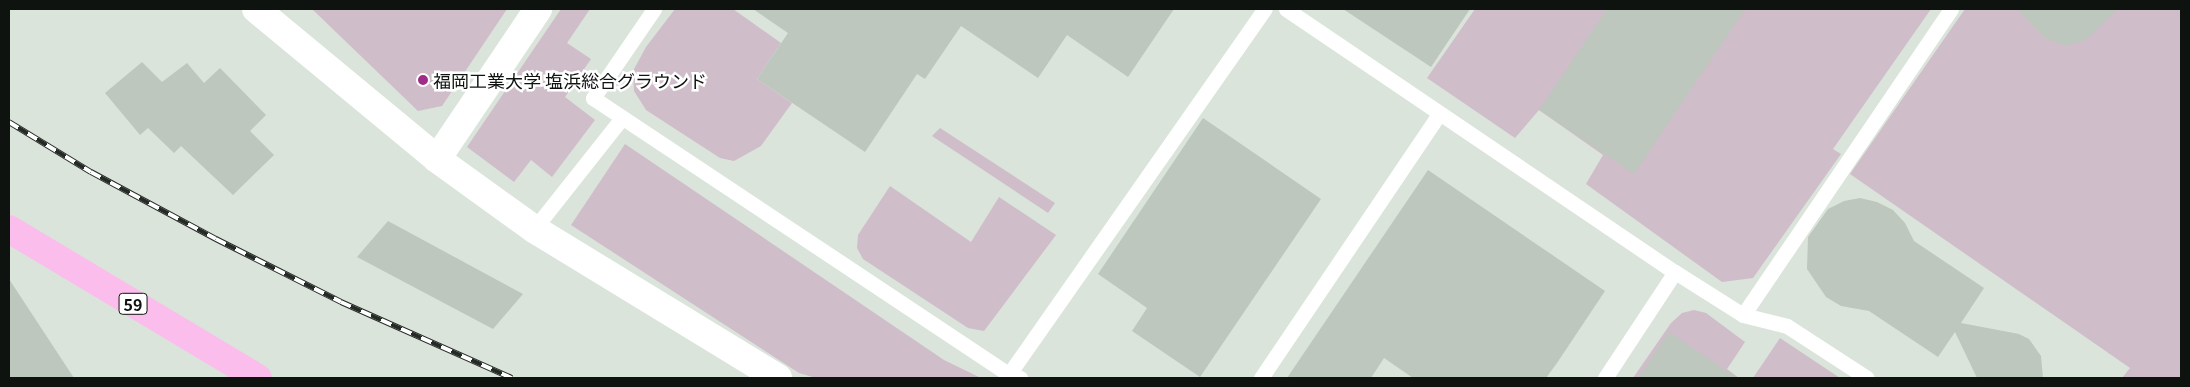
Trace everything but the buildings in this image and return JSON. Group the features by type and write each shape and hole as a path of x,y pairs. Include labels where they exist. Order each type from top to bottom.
{"main road":[{"name":"59","path":"9,229 258,378"}],"street":[{"path":"256,9 437,159 534,229 778,378"},
{"path":"437,159 538,9"}],"lane":[{"path":"654,9 592,98 1014,376 1264,9"},
{"path":"1286,9 1438,114 1675,272 1743,315 1787,326 1867,378"},
{"path":"1743,315 1951,9"},
{"path":"1261,378 1438,114"},
{"path":"534,229 622,118"},
{"path":"1605,378 1675,272"}],"shaded area":[{"name":"福岡工業大学 塩浜総合グラウンド","path":"312,9 507,9 442,106 418,111"},
{"path":"561,9 590,9 567,43 591,59 565,97 595,120 552,177 531,160 514,182 467,147"},
{"path":"675,9 733,9 781,43 757,79 792,103 761,146 734,161 720,158 646,110 634,91 633,71 646,47"},
{"path":"1475,9 1931,9 1833,149 1841,154 1753,278 1722,282 1586,184 1603,155 1539,110 1515,138 1427,78"},
{"path":"1965,9 2181,9 2181,378 2122,378 2130,368 1850,174"},
{"path":"940,128 1055,203 1048,213 932,136"},
{"path":"625,144 944,360 981,378 816,378 799,373 571,225"},
{"path":"890,186 971,242 999,197 1056,235 984,331 968,328 863,259 857,248 858,235"},
{"path":"1694,310 1706,313 1745,342 1727,369 1739,378 1633,378 1671,323 1682,313"},
{"path":"1780,338 1840,378 1753,378"}],"railway":[{"path":"9,122 91,172 216,239 341,302 512,378"}],"place":[{"name":"福岡工業大学 塩浜総合グラウンド","path":"423,80"}]}
